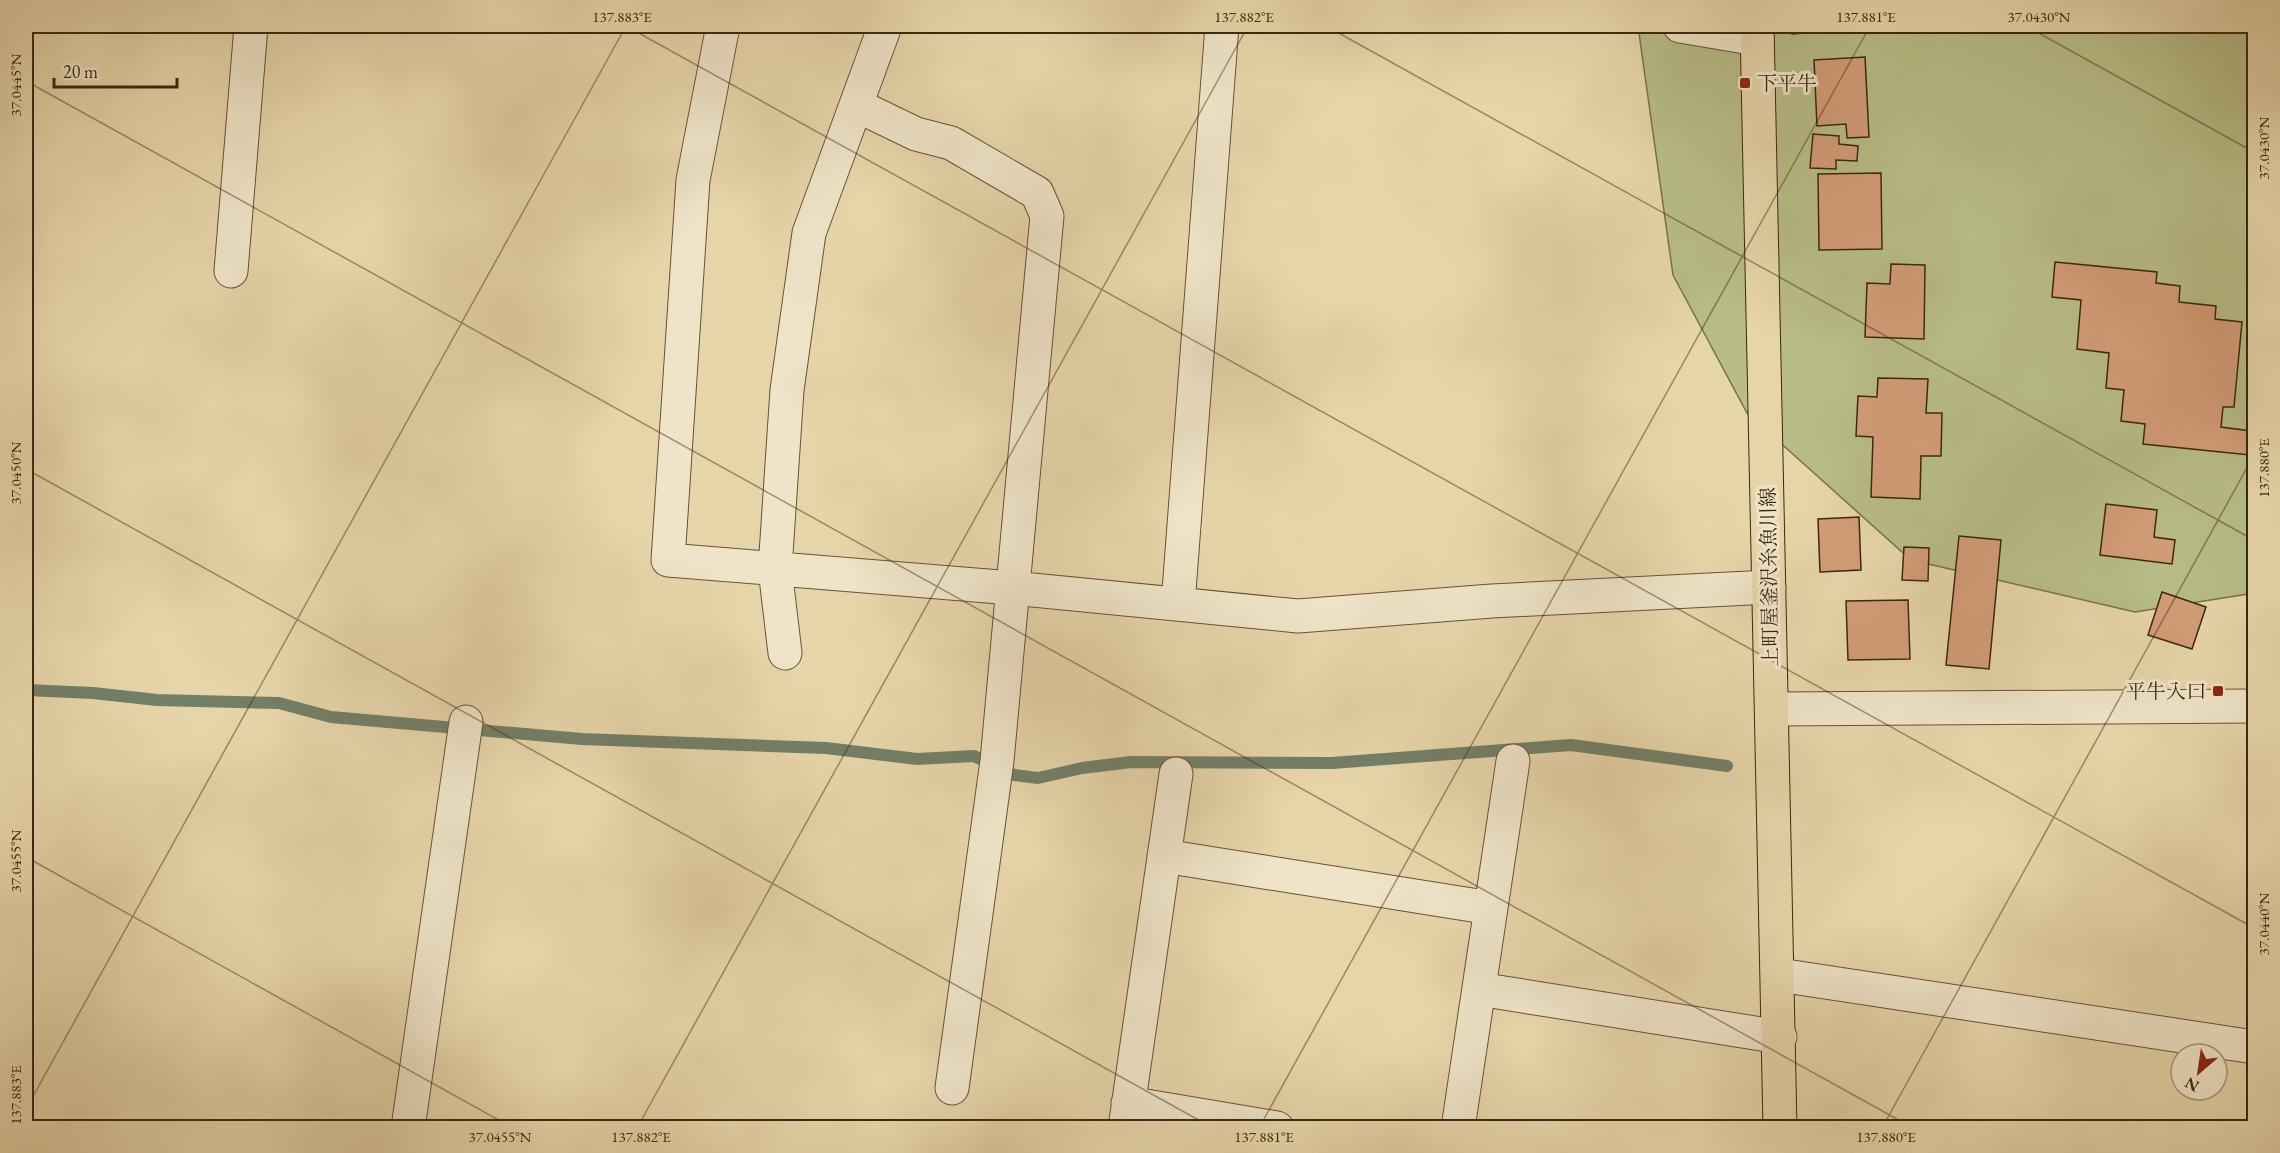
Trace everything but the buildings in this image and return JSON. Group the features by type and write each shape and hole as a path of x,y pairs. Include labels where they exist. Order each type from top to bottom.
{"main road":[{"name":"上町屋釜沢糸魚川線","path":"1757,32 1779,975 1780,1128"}],"street":[{"path":"231,271 251,26"},
{"path":"723,26 693,180 668,560 1012,588 1298,616 1492,601 1769,587"},
{"path":"785,653 775,569 787,390 808,232 885,26"},
{"path":"1178,604 1222,26"},
{"path":"1680,26 1757,32"},
{"path":"856,105 916,134 951,143 960,148 1037,193 1047,216 997,762 952,1088"},
{"path":"1772,709 2254,706"},
{"path":"408,1128 466,722"},
{"path":"1458,1128 1513,761"},
{"path":"1176,774 1126,1115 1277,1128"},
{"path":"1164,856 1491,908"},
{"path":"1779,975 2254,1047"},
{"path":"1479,989 1780,1036"}],"green space":[{"path":"1638,26 2254,26 2254,593 2135,612 1911,560 1747,413 1673,275"}],"waterway":[{"path":"26,690 93,693 157,700 279,703 331,717 582,739 826,748 917,759 974,756 1014,775 1038,778 1082,768 1131,762 1332,763 1571,745 1727,766"}],"place":[{"name":"下平牛","path":"1745,83"},
{"name":"平牛入口","path":"2218,691"}]}
